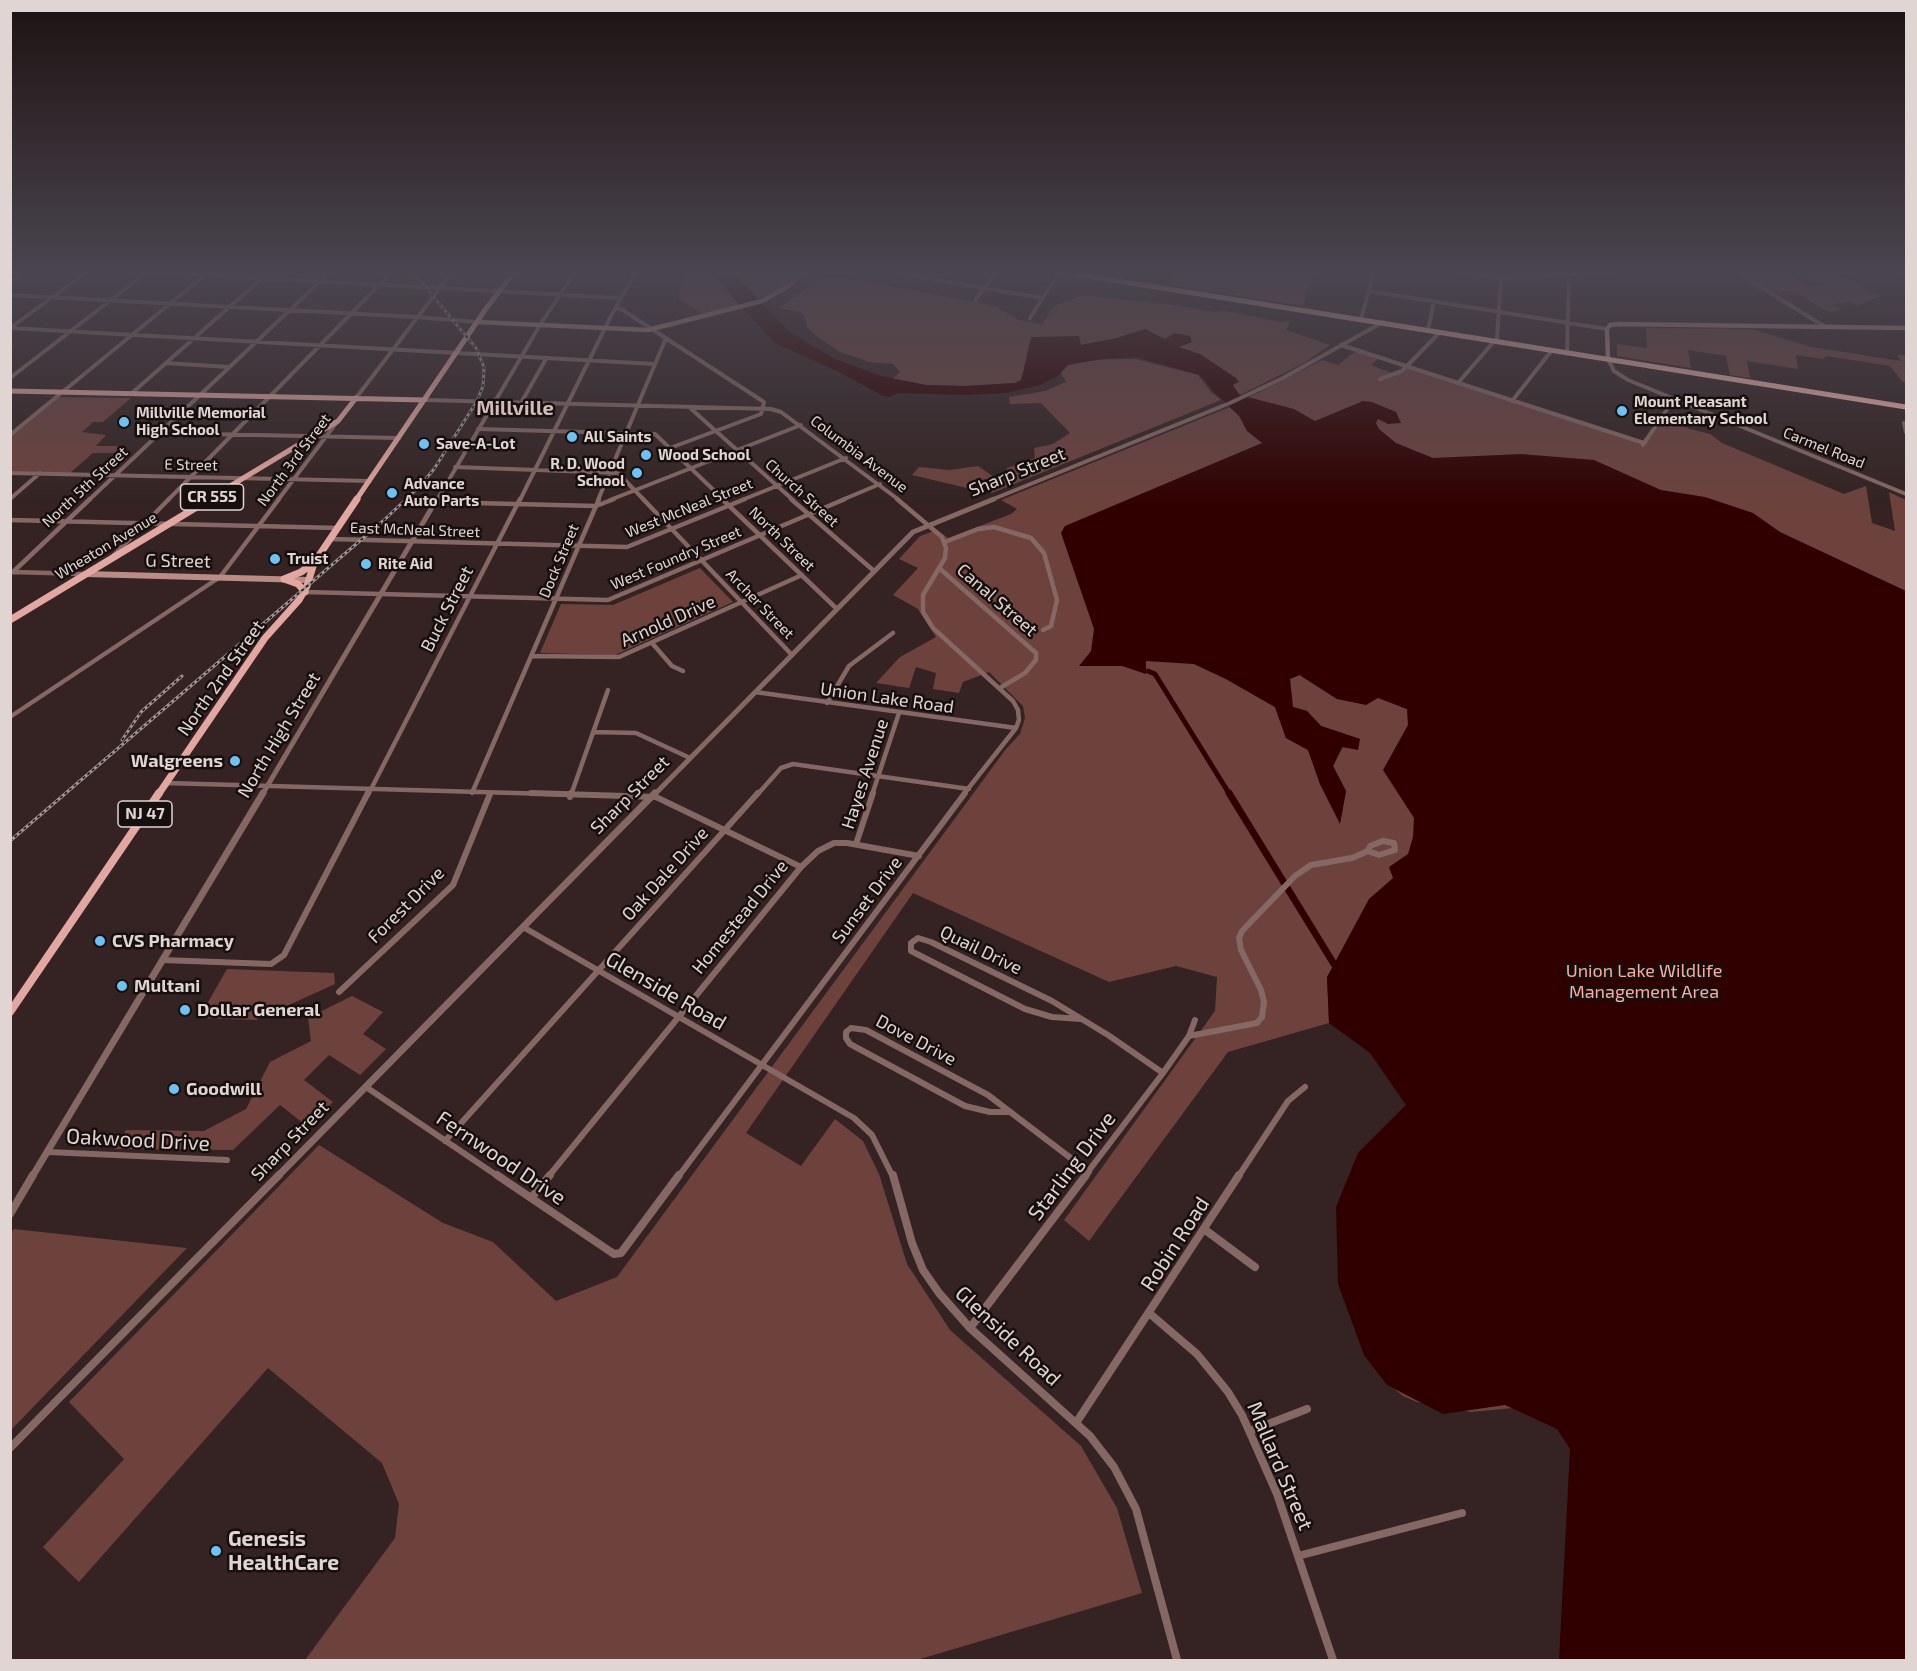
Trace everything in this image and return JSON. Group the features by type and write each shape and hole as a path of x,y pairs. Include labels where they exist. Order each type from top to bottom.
{"highway":[{"path":"1552,350 1906,407"}],"main road":[{"name":"North 2nd Street","path":"10,1012 265,638 305,592 316,562 458,350"},
{"path":"1608,350 1608,359"},
{"path":"10,391 425,400"},
{"name":"North 3rd Street","path":"338,421 356,398"},
{"name":"Wheaton Avenue","path":"10,620 338,421"},
{"path":"284,579 316,562"},
{"name":"G Street","path":"86,574 308,580"},
{"path":"284,579 298,584 305,592"}],"street":[{"path":"10,378 46,350"},
{"path":"10,435 115,350"},
{"path":"132,393 181,350"},
{"name":"North 5th Street","path":"12,572 248,350"},
{"path":"110,559 315,350"},
{"name":"North 3rd Street","path":"356,398 391,350"},
{"path":"402,350 455,355 654,364"},
{"name":"North High Street","path":"10,1214 525,350"},
{"name":"Buck Street","path":"162,960 270,964 282,958 498,544 595,350"},
{"name":"Dock Street","path":"472,793 557,598 660,350"},
{"path":"670,448 758,415 764,402 685,350"},
{"name":"Sharp Street","path":"10,1448 913,532 1230,403 1332,350"},
{"path":"1356,350 1643,444 1674,399"},
{"path":"1380,379 1401,371 1422,350"},
{"path":"1458,383 1487,350"},
{"path":"1512,401 1552,350"},
{"path":"521,403 546,359"},
{"name":"Carmel Road","path":"1608,359 1611,368 1623,378 1906,494"},
{"path":"166,363 229,367"},
{"path":"425,400 771,409"},
{"name":"Church Street","path":"689,407 808,515 874,571"},
{"name":"Columbia Avenue","path":"771,409 781,412 801,425 846,458 928,525"},
{"name":"North 3rd Street","path":"10,717 220,578 338,421"},
{"path":"1904,423 1906,432"},
{"path":"434,502 596,506 801,425"},
{"path":"478,429 626,432"},
{"path":"10,430 16,430"},
{"name":"North Street","path":"626,432 651,432 658,436 837,609"},
{"path":"160,434 399,438"},
{"name":"West McNeal Street","path":"498,544 627,547 846,458"},
{"path":"455,467 610,471"},
{"name":"Archer Street","path":"610,471 620,475 635,490 792,655"},
{"name":"E Street","path":"10,473 370,481"},
{"path":"10,499 40,473"},
{"name":"West Foundry Street","path":"305,592 613,599 880,484"},
{"path":"10,520 338,528"},
{"path":"928,525 945,542 945,558 923,595 922,606 926,617 933,628 1017,706 1019,720 1016,728"},
{"path":"945,542 978,529 994,527 1031,538 1044,554 1057,600 1050,626 1043,630"},
{"name":"East McNeal Street","path":"331,539 498,544"},
{"name":"Canal Street","path":"939,568 1036,653 1036,660 1025,673 1000,688"},
{"name":"G Street","path":"12,572 86,574"},
{"name":"Arnold Drive","path":"531,656 614,659 802,575"},
{"path":"827,703 849,666 893,633"},
{"path":"652,643 672,666 683,671"},
{"path":"570,797 608,690"},
{"name":"Union Lake Road","path":"755,692 1016,728"},
{"name":"Hayes Avenue","path":"856,844 899,713"},
{"name":"Sunset Drive","path":"619,1254 625,1251 1016,728"},
{"path":"593,732 636,733 690,758"},
{"name":"Oak Dale Drive","path":"445,1141 776,773 787,765 819,767 969,789"},
{"path":"166,783 660,798 801,867"},
{"name":"Forest Drive","path":"339,992 453,885 490,794"},
{"name":"Homestead Drive","path":"531,1198 801,867 826,845 840,843 919,856"},
{"path":"1189,1036 1250,1026 1262,1017 1264,1002 1261,990 1244,961 1239,938 1245,925 1280,894 1295,876 1311,865 1352,858 1368,851"},
{"name":"Glenside Road","path":"523,927 847,1112 872,1135 892,1172 903,1217 924,1270 939,1293 970,1328 1076,1423 1107,1457 1136,1509 1177,1660"},
{"name":"Quail Drive","path":"1081,1019 1052,1017 1025,1009 911,951 911,943 918,938 931,942 1052,1001 1108,1035 1163,1073"},
{"name":"Starling Drive","path":"970,1328 1163,1073 1189,1036 1196,1020"},
{"name":"Dove Drive","path":"1010,1112 990,1112 965,1106 850,1044 846,1038 846,1032 851,1028 866,1030 988,1095 1089,1172"},
{"name":"Fernwood Drive","path":"366,1087 615,1254 619,1254"},
{"name":"Robin Road","path":"1076,1423 1288,1101 1295,1093 1305,1088"},
{"name":"Oakwood Drive","path":"48,1152 227,1160"},
{"path":"1204,1229 1256,1267"},
{"name":"Mallard Street","path":"1149,1313 1182,1340 1214,1373 1228,1392 1250,1431 1277,1494 1333,1660"},
{"path":"1250,1431 1307,1409"},
{"path":"1298,1556 1462,1513"}],"green space":[{"path":"837,350 1028,350 1021,380 1015,383 965,386 926,385 893,379 900,372 893,364 870,362"},
{"path":"1184,350 1323,350 1304,363 1240,395 1233,386 1236,378"},
{"path":"1357,350 1380,357 1371,365 1397,375 1410,367 1641,443 1661,416 1690,429 1710,434 1722,443 1844,494 1866,486 1872,523 1895,531 1889,492 1906,500 1906,1660 1579,1458 1554,1424 1513,1408 1471,1412 1417,1402 1403,1396 1392,1387 1411,1105 1327,976 1329,1023 1228,1052 1089,1241 1064,1220 1215,1011 1217,977 1176,966 1109,982 913,893 746,1133 801,1166 835,1119 863,1141 879,1174 907,1264 950,1330 1081,1446 1117,1508 1142,1593 917,1660 305,1660 395,1538 399,1504 382,1463 268,1368 79,1582 43,1547 124,1459 69,1402 319,1145 443,1223 493,1242 556,1301 617,1277 1006,749 1020,734 1025,718 1023,706 989,672 963,682 959,693 933,689 936,673 916,667 909,688 876,683 900,657 936,637 918,609 893,595 918,568 899,559 920,536 937,530 948,538 1011,514 1017,509 1001,500 1230,407 1322,360 1338,365","holes":["1148,660 1197,664 1293,707 1307,711 1321,726 1360,739 1343,747 1333,766 1346,791 1340,823 1320,784 1308,750 1286,738 1275,707 1194,664","1299,675 1399,693 1406,709 1378,697 1337,699"]},
{"path":"1617,350 1830,350 1901,361 1897,355 1906,355 1906,383 1890,366 1827,356 1823,359 1796,355 1798,369 1747,361 1750,378 1730,375 1726,356 1688,350 1691,368 1617,356"},
{"path":"1135,359 1198,375 1211,392 1221,400 992,493 978,485 967,488 912,475 919,467 949,470 978,466 997,479 1007,475 1007,468 1035,458 1034,448 1053,444 1070,433 1041,403 1010,404 1009,397 1045,391 1066,382 1059,369 1080,360"},
{"path":"57,397 131,398 103,422 93,422 82,432 106,435 96,446 122,446 115,453 93,453 70,473 11,472 11,435"},
{"path":"700,568 733,602 615,655 540,653 561,604 613,605"},
{"path":"227,969 334,973 335,984 256,1020 199,1018"},
{"path":"352,996 383,1012 363,1034 386,1049 360,1075 329,1055 304,1080 333,1102 308,1127 280,1105 233,1150 114,1149 126,1130 204,1131 246,1109 270,1062 311,1041 308,1018"},
{"path":"14,1229 187,1248 11,1430 10,1234"}],"shaded area":[{"name":"Union Lake Wildlife Management Area","path":"790,350 820,350 833,358 881,376 926,385 965,386 1015,383 1021,380 1028,350 1188,350 1200,354 1236,378 1239,382 1233,386 1240,395 1294,409 1315,421 1363,401 1372,402 1396,412 1401,423 1388,424 1378,419 1376,423 1379,429 1396,443 1433,458 1521,454 1594,460 1661,490 1705,497 1753,513 1780,532 1906,591 1906,1660 1559,1660 1570,1449 1557,1429 1505,1405 1443,1414 1387,1385 1364,1355 1338,1284 1336,1207 1358,1153 1406,1105 1370,1053 1329,1023 1327,977 1369,899 1393,878 1389,867 1408,854 1413,837 1414,818 1383,770 1408,725 1407,709 1378,698 1366,705 1337,699 1300,675 1290,679 1293,707 1307,711 1321,726 1360,739 1358,750 1342,747 1333,766 1346,791 1340,824 1320,784 1308,750 1286,738 1275,707 1194,664 1146,661 1146,674 1122,666 1079,666 1091,651 1094,629 1061,533 1065,526 1262,443 1247,431 1239,416 1200,375 1135,357 1102,359 1068,365 1058,376 1040,385 1006,393 967,395 898,393 890,397 883,396 841,373"}],"waterway":[{"path":"1148,671 1155,674 1230,795"},
{"path":"1229,793 1337,969"}],"railway":[{"path":"10,841 383,521 419,487 434,469 477,401 483,386 484,367 477,350"},
{"path":"122,740 141,712 182,676"}],"place":[{"name":"Mount Pleasant Elementary School","path":"1622,411"},
{"name":"Millville Memorial High School","path":"124,422"},
{"name":"All Saints","path":"572,437"},
{"name":"Save-A-Lot","path":"424,444"},
{"name":"Wood School","path":"646,455"},
{"name":"R. D. Wood School","path":"637,473"},
{"name":"Advance Auto Parts","path":"392,493"},
{"name":"Truist","path":"275,559"},
{"name":"Rite Aid","path":"366,564"},
{"name":"Walgreens","path":"235,761"},
{"name":"CVS Pharmacy","path":"100,941"},
{"name":"Multani","path":"122,986"},
{"name":"Dollar General","path":"185,1010"},
{"name":"Goodwill","path":"174,1089"},
{"name":"Genesis HealthCare","path":"216,1551"}],"district":[{"name":"Millville","path":"515,408"}]}
